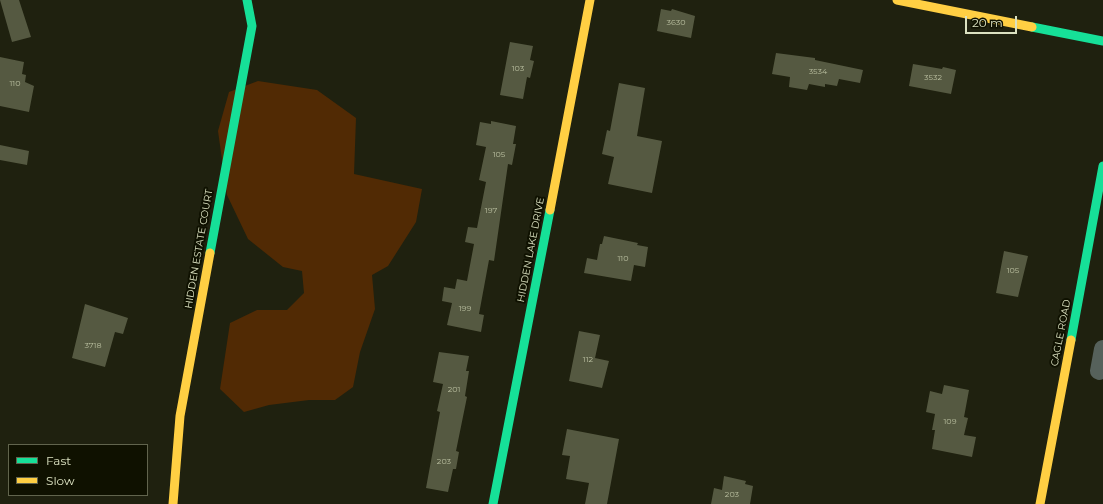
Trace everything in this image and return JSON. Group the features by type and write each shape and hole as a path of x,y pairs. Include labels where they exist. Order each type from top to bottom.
{"street":[{"name":"HIDDEN ESTATE COURT","path":"173,504 180,416 252,26 247,0"},
{"name":"HIDDEN LAKE DRIVE","path":"493,504 590,0"},
{"path":"897,0 1103,41"},
{"name":"CAGLE ROAD","path":"1040,504 1103,166"},
{"path":"1099,371 1103,349"}],"shaded area":[{"path":"258,81 317,90 356,118 354,174 422,189 416,222 388,266 372,275 375,309 360,352 353,387 335,400 309,400 269,405 244,412 220,389 230,323 257,310 287,310 304,293 302,271 283,267 248,239 227,195 218,131 229,92"}],"building":[{"path":"0,0 19,0 31,37 12,42"},
{"path":"661,9 671,11 672,9 695,16 691,38 657,31"},
{"path":"510,42 533,46 530,60 534,61 530,78 527,77 523,99 500,95"},
{"path":"776,53 815,58 815,60 863,70 860,83 839,79 837,86 825,84 825,87 809,84 807,90 789,87 790,77 772,74"},
{"path":"0,57 24,62 22,74 26,75 25,82 34,86 29,112 0,106"},
{"path":"913,64 956,70 951,94 909,86"},
{"path":"619,83 645,88 637,136 662,141 652,193 608,184 614,157 602,154 607,130 610,131"},
{"path":"491,121 516,126 513,144 516,144 512,165 508,164 494,261 489,260 479,314 484,315 481,332 447,325 452,303 442,301 444,287 455,289 457,279 467,281 474,244 465,242 468,227 477,228 486,182 479,180 486,147 476,145 480,122 491,124"},
{"path":"0,145 29,151 27,165 0,160"},
{"path":"604,236 638,243 637,245 648,247 645,267 634,265 631,281 584,273 587,258 597,260 600,244 602,244"},
{"path":"1004,251 1028,256 1018,297 996,293"},
{"path":"85,304 128,318 123,334 115,332 105,367 72,358"},
{"path":"579,331 600,335 595,358 609,361 602,388 569,381"},
{"path":"439,352 469,356 466,371 469,371 465,396 467,397 456,451 459,452 456,469 453,469 448,492 426,488 440,412 437,411 443,384 433,382"},
{"path":"944,385 969,390 964,417 968,418 964,435 976,437 972,457 932,449 935,430 932,430 935,414 926,412 930,391 942,394"},
{"path":"567,429 619,439 607,504 585,504 589,483 566,479 570,456 562,455"},
{"path":"724,476 746,481 745,484 753,486 750,504 711,504 714,488 722,490"}],"traffic: fast":[{"path":"210,253 252,26 247,0"},
{"path":"1032,27 1103,41"},
{"path":"1071,340 1103,166"},
{"path":"493,504 550,210"}],"traffic: slow":[{"path":"550,210 590,0"},
{"path":"897,0 1032,27"},
{"path":"173,504 180,416 210,253"},
{"path":"1040,504 1071,340"}]}
